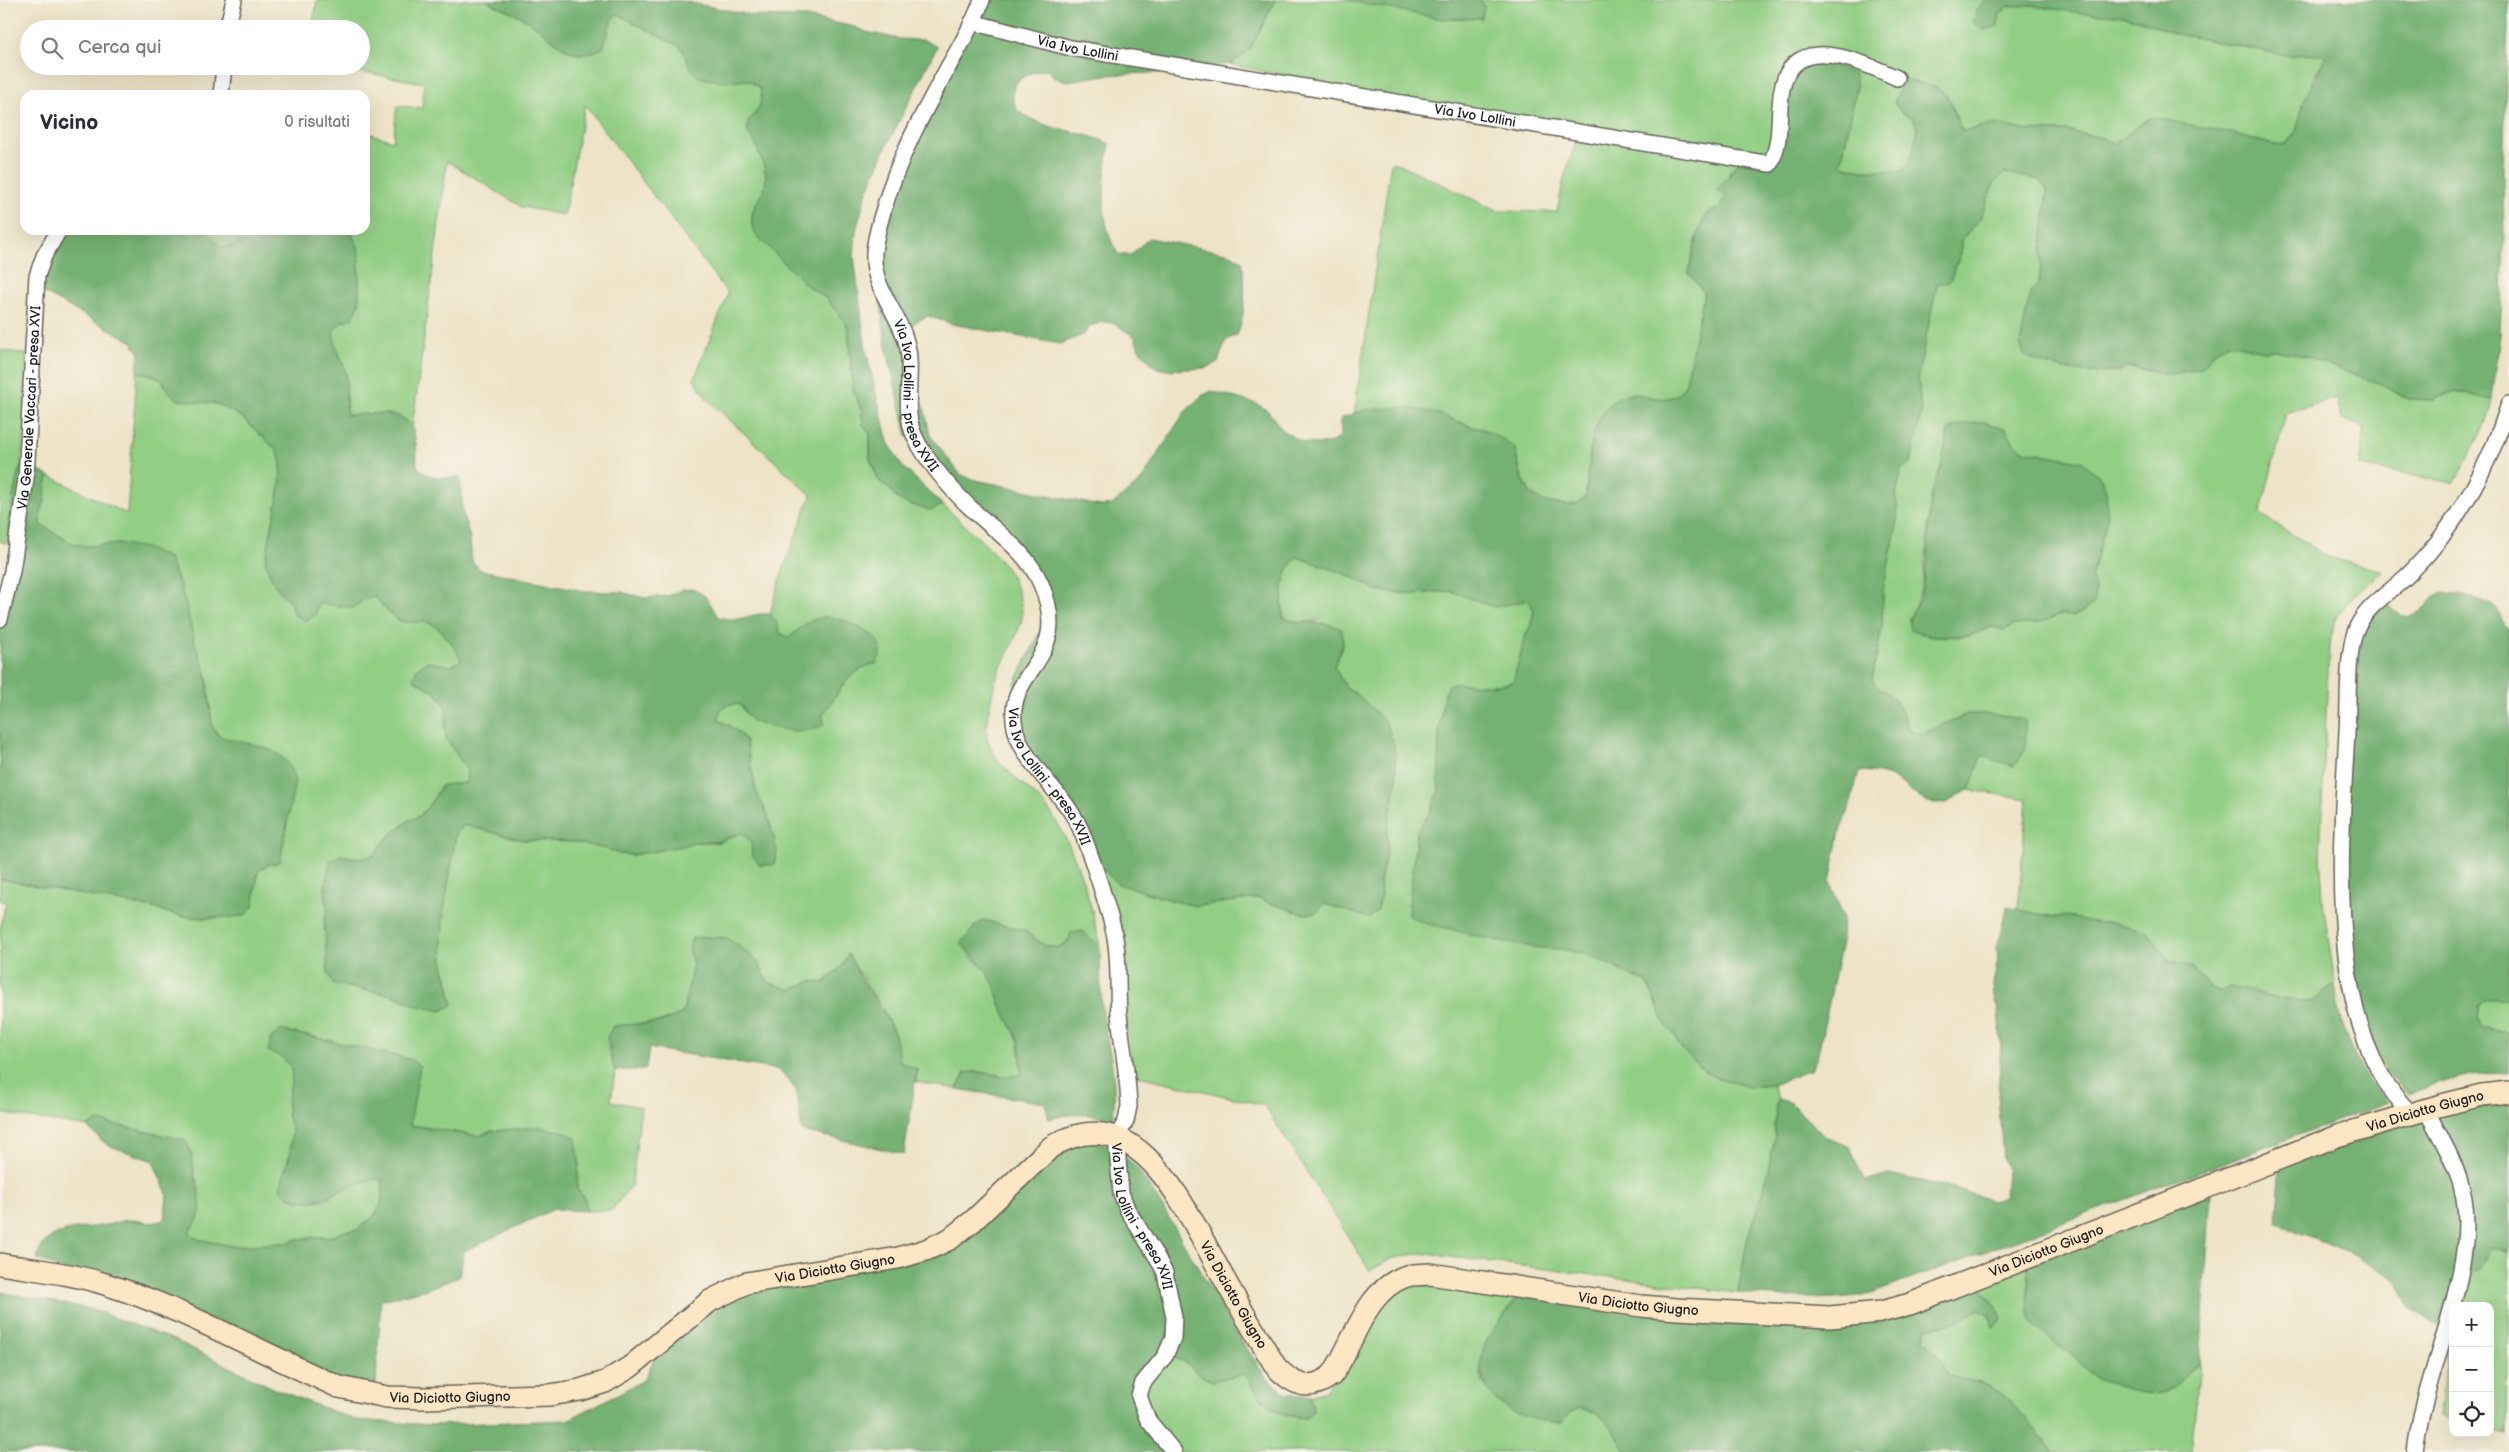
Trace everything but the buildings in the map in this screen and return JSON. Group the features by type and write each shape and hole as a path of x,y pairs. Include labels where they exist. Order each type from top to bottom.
{"main road":[{"name":"Via Diciotto Giugno","path":"0,1264 71,1275 104,1283 143,1297 330,1383 362,1393 423,1398 550,1395 580,1390 605,1382 630,1367 710,1301 746,1283 898,1258 926,1250 950,1239 974,1220 1032,1163 1058,1143 1078,1136 1116,1138 1134,1146 1164,1174 1276,1366 1286,1378 1298,1384 1308,1385 1321,1384 1332,1375 1375,1299 1388,1286 1404,1277 1430,1274 1641,1306 1677,1309 1830,1317 1881,1312 1910,1304 2295,1151 2419,1112 2482,1095 2509,1092"}],"street":[{"path":"229,20 234,0"},
{"name":"Via Ivo Lollini - presa XVII","path":"982,0 899,162 878,226 874,252 874,271 878,285 906,340 910,361 909,414 913,434 936,468 960,497 1026,557 1046,597 1051,627 1047,644 1016,699 1013,711 1014,725 1018,739 1026,752 1055,788 1074,815 1083,833 1113,928 1129,1106 1126,1121 1116,1138 1121,1193 1127,1209 1165,1273 1174,1317 1173,1338 1166,1356 1143,1383 1139,1396 1148,1420 1174,1452"},
{"name":"Via Ivo Lollini","path":"972,22 1072,48 1770,164 1777,152 1782,88 1790,68 1800,60 1815,56 1833,55 1863,62 1897,78"},
{"path":"222,90 223,75"},
{"name":"Via Generale Vaccari - presa XVI","path":"0,619 12,571 26,479 37,276 44,256 56,235"},
{"path":"2415,1452 2422,1404 2461,1263 2466,1214 2462,1188 2453,1162 2419,1112 2398,1100 2381,1077 2366,1043 2353,994 2343,930 2341,889 2342,823 2352,643 2364,614 2412,572 2440,538 2465,502 2485,467 2499,435 2509,404"}],"green space":[{"path":"317,0 486,0 526,19 567,50 580,55 607,35 610,24 617,13 681,47 691,69 722,82 748,80 760,88 760,106 748,121 766,176 763,191 753,210 752,225 755,234 806,285 827,299 848,327 853,389 862,412 863,424 870,434 870,459 879,481 889,488 896,498 931,510 943,505 999,558 1009,572 1019,595 1022,619 994,686 988,712 988,741 1006,769 1047,808 1065,836 1081,874 1093,914 1100,948 1082,931 1057,948 1044,945 1025,931 983,920 975,927 969,939 968,954 986,970 997,989 999,1002 1019,1041 1022,1075 1007,1076 981,1072 965,1073 957,1089 916,1082 917,1069 900,1063 896,1036 880,1005 848,955 842,966 823,983 812,981 790,990 768,982 757,961 727,938 704,937 689,951 693,964 683,1013 661,1022 613,1026 608,1049 615,1071 611,1101 641,1107 632,1184 612,1210 587,1211 585,1199 577,1189 579,1162 575,1138 540,1127 492,1131 479,1136 410,1125 411,1113 387,1054 306,1035 281,1057 291,1066 292,1078 287,1104 288,1118 292,1129 290,1154 283,1176 289,1198 313,1201 326,1199 336,1192 369,1178 382,1179 381,1204 375,1215 357,1230 345,1231 334,1236 297,1239 285,1243 232,1246 197,1239 189,1231 199,1187 195,1176 191,1150 99,1121 87,1127 0,1113 0,929 6,902 0,901 0,879 159,909 168,913 190,917 244,916 253,907 258,871 269,862 278,850 286,829 287,822 230,740 219,736 212,726 207,676 194,641 179,580 123,544 85,546 73,544 40,524 49,476 127,514 137,372 156,377 168,391 217,404 240,416 277,450 281,463 280,487 265,562 281,594 290,602 294,615 318,603 332,604 375,597 390,614 401,621 422,622 434,625 452,644 461,660 452,666 427,662 413,679 435,692 443,701 447,713 446,738 467,770 466,783 442,785 427,808 419,816 408,821 389,836 374,855 362,859 340,855 325,886 327,912 324,923 346,987 393,995 418,1006 451,989 443,965 443,916 456,834 464,825 523,840 573,842 607,849 620,854 632,855 694,842 719,842 741,833 751,841 752,855 774,838 767,814 756,791 746,742 729,725 719,720 720,710 729,704 740,704 745,713 823,714 848,679 865,665 874,636 845,621 805,624 789,638 780,633 777,623 770,614 780,579 811,495 708,400 694,379 728,294 585,105 564,215 522,207 447,161 412,430 405,420 395,414 347,415 346,376 333,331 342,322 353,317 359,293 358,246 352,235 370,235 370,134 393,141 397,106 422,108 424,83 370,73 370,20 314,20"},
{"path":"486,0 682,1 756,16 806,17 900,39 924,40 937,47 887,145 866,194 856,231 854,257 866,351 888,442 902,466 943,505 931,510 907,504 896,498 889,488 879,481 870,459 870,434 863,424 862,412 853,389 848,327 827,299 806,285 755,234 752,225 753,212 764,187 766,176 753,139 748,133 748,121 760,106 760,88 748,80 722,82 699,77 691,69 681,47 617,14 610,24 603,48 591,53 581,54 561,46 525,19"},
{"path":"987,0 1275,0 1250,49 1230,64 1218,65 1196,74 1169,72 1105,75 1068,81 1055,78 1047,70 1034,72 1017,82 1013,94 1014,102 1020,112 1052,127 1099,139 1110,144 1104,186 1105,216 1112,243 1119,255 1131,255 1149,238 1231,254 1242,261 1245,289 1244,309 1237,335 1226,340 1218,362 1207,368 1167,370 1156,368 1139,349 1135,337 1114,323 1102,322 1091,326 1083,335 1060,344 952,324 928,316 917,321 909,329 916,388 925,411 930,435 960,474 971,479 1100,506 1112,505 1140,482 1184,413 1201,396 1212,391 1257,404 1268,411 1283,431 1304,443 1328,444 1341,437 1341,418 1365,410 1404,407 1439,414 1472,427 1483,429 1506,441 1515,449 1520,474 1531,495 1542,501 1565,505 1577,504 1586,496 1590,450 1594,432 1608,406 1620,397 1632,394 1667,398 1677,394 1686,383 1704,293 1689,273 1701,225 1707,214 1717,209 1726,196 1716,189 1723,183 1738,162 1771,167 1789,86 1798,64 1820,60 1853,73 1857,86 1841,164 1863,170 1899,172 1909,166 1918,129 1913,118 1901,112 1894,102 1904,80 1932,86 1944,93 1949,98 1962,131 1997,124 2031,131 2067,131 2103,138 2114,144 2151,117 2236,134 2273,145 2285,144 2295,135 2304,101 2326,56 2303,54 2290,56 2173,33 2140,20 2117,15 2080,13 2034,6 2009,6 2000,14 1998,26 1985,30 1973,22 1977,10 1985,0 2509,0 2503,169 2504,242 2500,335 2492,400 2455,391 2433,400 2409,399 2386,386 2309,357 2275,350 2263,351 2229,343 2217,349 2202,368 2169,374 2129,367 2115,372 2080,372 2034,360 2024,355 2020,344 2030,293 2038,285 2040,274 2047,190 2040,180 2004,173 1994,183 1980,219 1963,238 1958,261 1949,282 1937,284 1918,375 1921,414 1911,462 1901,470 1896,496 1898,520 1883,590 1882,627 1872,680 1896,702 1909,730 1922,734 1967,714 1991,714 2025,720 2026,739 2024,750 2019,761 2014,766 1981,756 1969,790 1947,803 1929,802 1922,799 1889,776 1859,771 1850,806 1840,831 1830,882 1843,917 1842,942 1817,1058 1810,1070 1773,1085 1749,1087 1715,1077 1704,1071 1679,1046 1674,1034 1666,1026 1647,982 1581,953 1562,949 1532,947 1490,939 1428,924 1408,914 1417,832 1431,813 1439,791 1439,730 1444,695 1450,684 1497,685 1513,682 1534,611 1529,600 1494,607 1451,591 1413,594 1388,592 1377,590 1343,573 1297,557 1291,564 1283,585 1283,617 1297,622 1326,624 1342,629 1343,643 1334,667 1347,689 1358,695 1385,721 1394,745 1397,781 1387,830 1388,843 1380,883 1381,896 1378,910 1369,918 1325,904 1316,913 1304,914 1258,898 1197,906 1118,884 1099,865 1075,813 1010,741 1008,721 1015,683 1041,630 1043,605 1023,554 907,436 886,346 875,257 886,201"},
{"path":"1275,0 1346,0 1454,20 1484,7 1481,0 1985,0 1977,10 2000,14 2009,6 2021,5 2117,15 2140,20 2173,33 2290,56 2303,54 2327,55 2313,78 2295,135 2285,144 2273,145 2236,134 2114,144 2103,138 2067,131 2031,131 1997,124 1962,131 1949,98 1944,93 1932,86 1904,80 1895,102 1901,112 1913,118 1918,129 1909,166 1899,172 1863,170 1841,164 1857,86 1852,73 1820,60 1779,155 1730,171 1726,182 1716,189 1726,196 1718,209 1708,213 1701,225 1689,273 1704,293 1686,383 1681,391 1669,398 1663,399 1631,393 1587,472 1586,496 1577,504 1561,504 1549,503 1539,499 1532,493 1522,475 1515,449 1483,429 1461,422 1365,410 1354,414 1391,162 1402,165 1497,211 1557,212 1564,177 1580,130 1400,101 1230,64 1252,44"},
{"path":"1346,0 1481,0 1484,7 1482,18 1441,19"},
{"path":"2004,173 2040,180 2047,190 2041,274 2038,285 2030,293 2118,372 2129,367 2163,374 2202,368 2217,349 2229,343 2263,351 2275,350 2309,357 2386,386 2409,399 2433,400 2455,391 2492,400 2481,433 2454,483 2360,466 2364,428 2341,418 2337,398 2286,413 2260,514 2330,558 2384,571 2353,596 2337,616 2329,645 2320,857 2324,909 2335,984 2312,1001 2287,1000 2230,987 2219,991 2208,986 2193,968 2168,959 2146,931 2111,922 2099,923 2018,911 2027,799 1969,790 1981,756 1992,758 1991,714 1967,714 1922,734 1909,730 1896,702 1872,680 1882,627 1883,590 1898,520 1896,496 1901,470 1921,414 1918,375 1937,283 1949,282 1958,261 1963,238 1980,219 1994,183","holes":["1984,422 2006,429 2012,441 2023,450 2083,462 2108,518 2091,577 2095,588 2073,616 2061,614 2039,623 2015,625 2004,630 1992,627 1969,636 1933,636 1909,619 1921,590 1924,576 1930,504 1938,474 1959,425"]},
{"path":"68,235 209,235 222,247 242,243 251,235 352,235 358,246 359,305 353,318 342,322 333,331 346,376 347,415 379,414 400,418 408,423 413,431 417,466 422,471 442,478 460,477 463,514 470,538 472,562 481,570 585,591 621,592 644,598 668,596 681,590 693,589 705,596 718,617 739,619 770,614 777,623 780,633 789,638 811,621 821,617 840,619 857,626 872,636 881,649 876,664 867,666 851,676 823,714 824,724 816,728 798,731 752,721 740,704 729,704 720,710 719,720 739,732 746,742 756,791 767,814 777,851 774,865 760,865 752,855 751,841 741,833 719,842 694,842 683,846 632,855 620,854 607,849 573,842 523,840 464,825 456,834 443,916 443,965 453,1005 441,1011 418,1006 393,995 333,984 328,973 324,923 327,912 325,886 330,861 340,855 362,859 374,855 389,836 408,821 419,816 427,808 442,785 466,783 467,770 446,739 447,713 443,701 435,692 413,679 417,668 427,662 452,666 461,660 456,650 438,628 426,622 401,621 390,614 375,597 363,600 354,608 318,603 316,614 306,621 294,615 290,602 274,584 265,562 280,487 281,463 277,450 240,416 217,404 178,400 168,391 162,380 150,374 137,372 139,351 133,346 134,343 41,291 56,247"},
{"path":"209,235 251,235 242,243 222,247"},
{"path":"0,350 26,354 24,435 12,544 0,542"},
{"path":"1984,422 2006,429 2012,441 2023,450 2083,462 2102,479 2106,490 2108,518 2091,577 2095,588 2094,603 2084,611 2073,616 2061,614 2039,623 2015,625 2004,630 1992,627 1969,636 1933,636 1910,631 1909,619 1920,598 1927,563 1930,504 1935,482 1941,469 1948,430 1959,425"},
{"path":"26,459 36,469 49,476 40,524 73,544 85,546 123,544 146,548 169,558 186,604 194,641 207,676 212,726 219,736 275,752 284,759 290,768 295,781 280,862 268,865 258,871 253,907 244,916 190,917 168,913 159,909 0,879 0,628 7,620 14,551 8,529 9,518 18,472"},
{"path":"1297,557 1343,573 1377,590 1413,594 1451,591 1494,607 1529,600 1534,611 1513,682 1497,685 1450,684 1442,707 1439,730 1439,791 1433,802 1431,813 1423,822 1416,844 1408,914 1463,933 1534,947 1546,946 1580,953 1604,961 1625,974 1647,982 1666,1026 1674,1034 1679,1046 1715,1077 1749,1087 1773,1085 1778,1099 1774,1124 1775,1136 1765,1185 1748,1236 1738,1293 1419,1253 1390,1259 1370,1271 1264,1105 1134,1075 1099,865 1140,891 1197,906 1258,898 1293,911 1316,913 1325,904 1347,910 1381,896 1380,883 1388,844 1387,830 1397,781 1358,695 1347,689 1334,667 1343,643 1320,621 1294,623 1283,617 1283,585 1291,564"},
{"path":"2443,592 2488,603 2497,609 2506,627 2509,629 2509,998 2487,999 2479,1005 2477,1017 2480,1027 2509,1032 2509,1074 2482,1074 2458,1078 2408,1094 2386,1072 2363,1019 2345,906 2350,648 2383,599 2398,614 2408,617 2419,613"},
{"path":"2007,907 2052,917 2064,916 2099,923 2111,922 2146,931 2168,959 2193,968 2208,986 2219,991 2230,987 2287,1000 2312,1001 2335,984 2345,1032 2351,1048 2366,1076 2387,1102 1871,1294 1821,1298 1738,1293 1748,1236 1765,1185 1775,1136 1774,1124 1778,1099 1791,1103 1825,1137 1850,1147 1864,1181 1889,1174 1958,1189 1992,1201 2005,1197 2007,1170 2003,1159 1998,1095 2001,1045 1998,1009 1994,998 1993,984 1998,959 1997,946"},
{"path":"983,920 1025,931 1044,945 1057,948 1067,943 1071,933 1083,931 1100,948 1102,1008 1114,1081 1112,1120 1080,1115 1049,1119 1045,1103 957,1089 965,1073 980,1072 1001,1076 1022,1074 1019,1041 999,1002 996,989 986,970 961,944 975,926"},
{"path":"692,938 727,938 757,961 768,982 790,990 812,981 824,983 842,966 848,954 890,1026 895,1037 900,1062 917,1069 904,1154 802,1131 796,1090 780,1070 649,1048 646,1069 615,1071 607,1037 613,1026 661,1022 683,1013 693,964 689,951"},
{"path":"2487,998 2509,998 2509,1032 2479,1027 2477,1017 2479,1005"},
{"path":"281,1030 410,1059 420,1066 410,1125 479,1136 492,1131 540,1127 565,1132 576,1138 579,1162 577,1189 585,1199 587,1211 554,1209 464,1251 459,1277 424,1290 381,1300 375,1397 37,1259 41,1248 47,1240 64,1232 125,1220 152,1223 165,1219 167,1194 153,1161 107,1145 87,1127 98,1121 185,1140 191,1156 200,1203 199,1217 189,1231 197,1239 232,1246 285,1243 297,1239 334,1236 345,1231 357,1230 375,1215 381,1204 382,1179 355,1184 317,1200 304,1201 292,1198 280,1189 290,1154 292,1129 288,1118 287,1104 292,1078 291,1066 281,1057 268,1051 271,1038"},
{"path":"2509,1099 2509,1251 2491,1248 2480,1268 2468,1271 2461,1279 2436,1325 2408,1307 2396,1280 2358,1256 2276,1223 2281,1166 2411,1119"},
{"path":"1091,1139 1122,1153 1137,1168 1165,1211 1235,1331 1268,1380 1285,1393 1310,1396 1314,1411 1306,1418 1283,1414 1275,1410 1262,1399 1244,1374 1212,1381 1202,1376 1185,1362 1173,1357 1163,1356 1138,1392 1171,1452 0,1452 0,1292 91,1309 177,1341 275,1389 355,1420 431,1425 568,1420 644,1380 658,1351 732,1294 910,1259 1025,1170"},
{"path":"2211,1193 2200,1363 2175,1386 2165,1392 2151,1393 2121,1388 2104,1382 2085,1369 2074,1356 2041,1333 2033,1323 2028,1303 2028,1263"},
{"path":"2491,1248 2509,1251 2507,1434 2494,1431 2494,1302 2449,1302 2449,1419 2440,1416 2448,1333 2436,1325 2461,1279 2468,1271 2480,1268"},
{"path":"2028,1263 2028,1303 2033,1323 2041,1333 2074,1356 2088,1372 2098,1379 2131,1390 2159,1393 2175,1386 2200,1363 2191,1452 2054,1452 2015,1406 1990,1387 1980,1382 1957,1380 1949,1374 1925,1339 1927,1328 1949,1324 1980,1310 1990,1317 1994,1327 2002,1319 1998,1308 1976,1282"},
{"path":"1976,1282 1998,1308 2002,1319 1993,1327 1990,1317 1980,1310 1949,1324 1927,1328 1925,1339 1949,1374 1958,1380 1980,1382 1990,1387 2015,1406 2054,1452 1627,1452 1613,1429 1597,1414 1579,1408 1570,1413 1562,1422 1544,1421 1527,1417 1511,1411 1498,1401 1488,1389 1482,1374 1482,1357 1488,1338 1521,1291 1807,1324"},
{"path":"1399,1283 1521,1291 1488,1338 1480,1372 1483,1383 1497,1401 1506,1408 1570,1413 1579,1408 1589,1410 1608,1423 1627,1452 1171,1452 1138,1392 1162,1356 1173,1357 1185,1362 1202,1376 1212,1381 1244,1373 1262,1398 1276,1410 1284,1414 1306,1418 1314,1411 1310,1396 1326,1391 1377,1300"}]}
